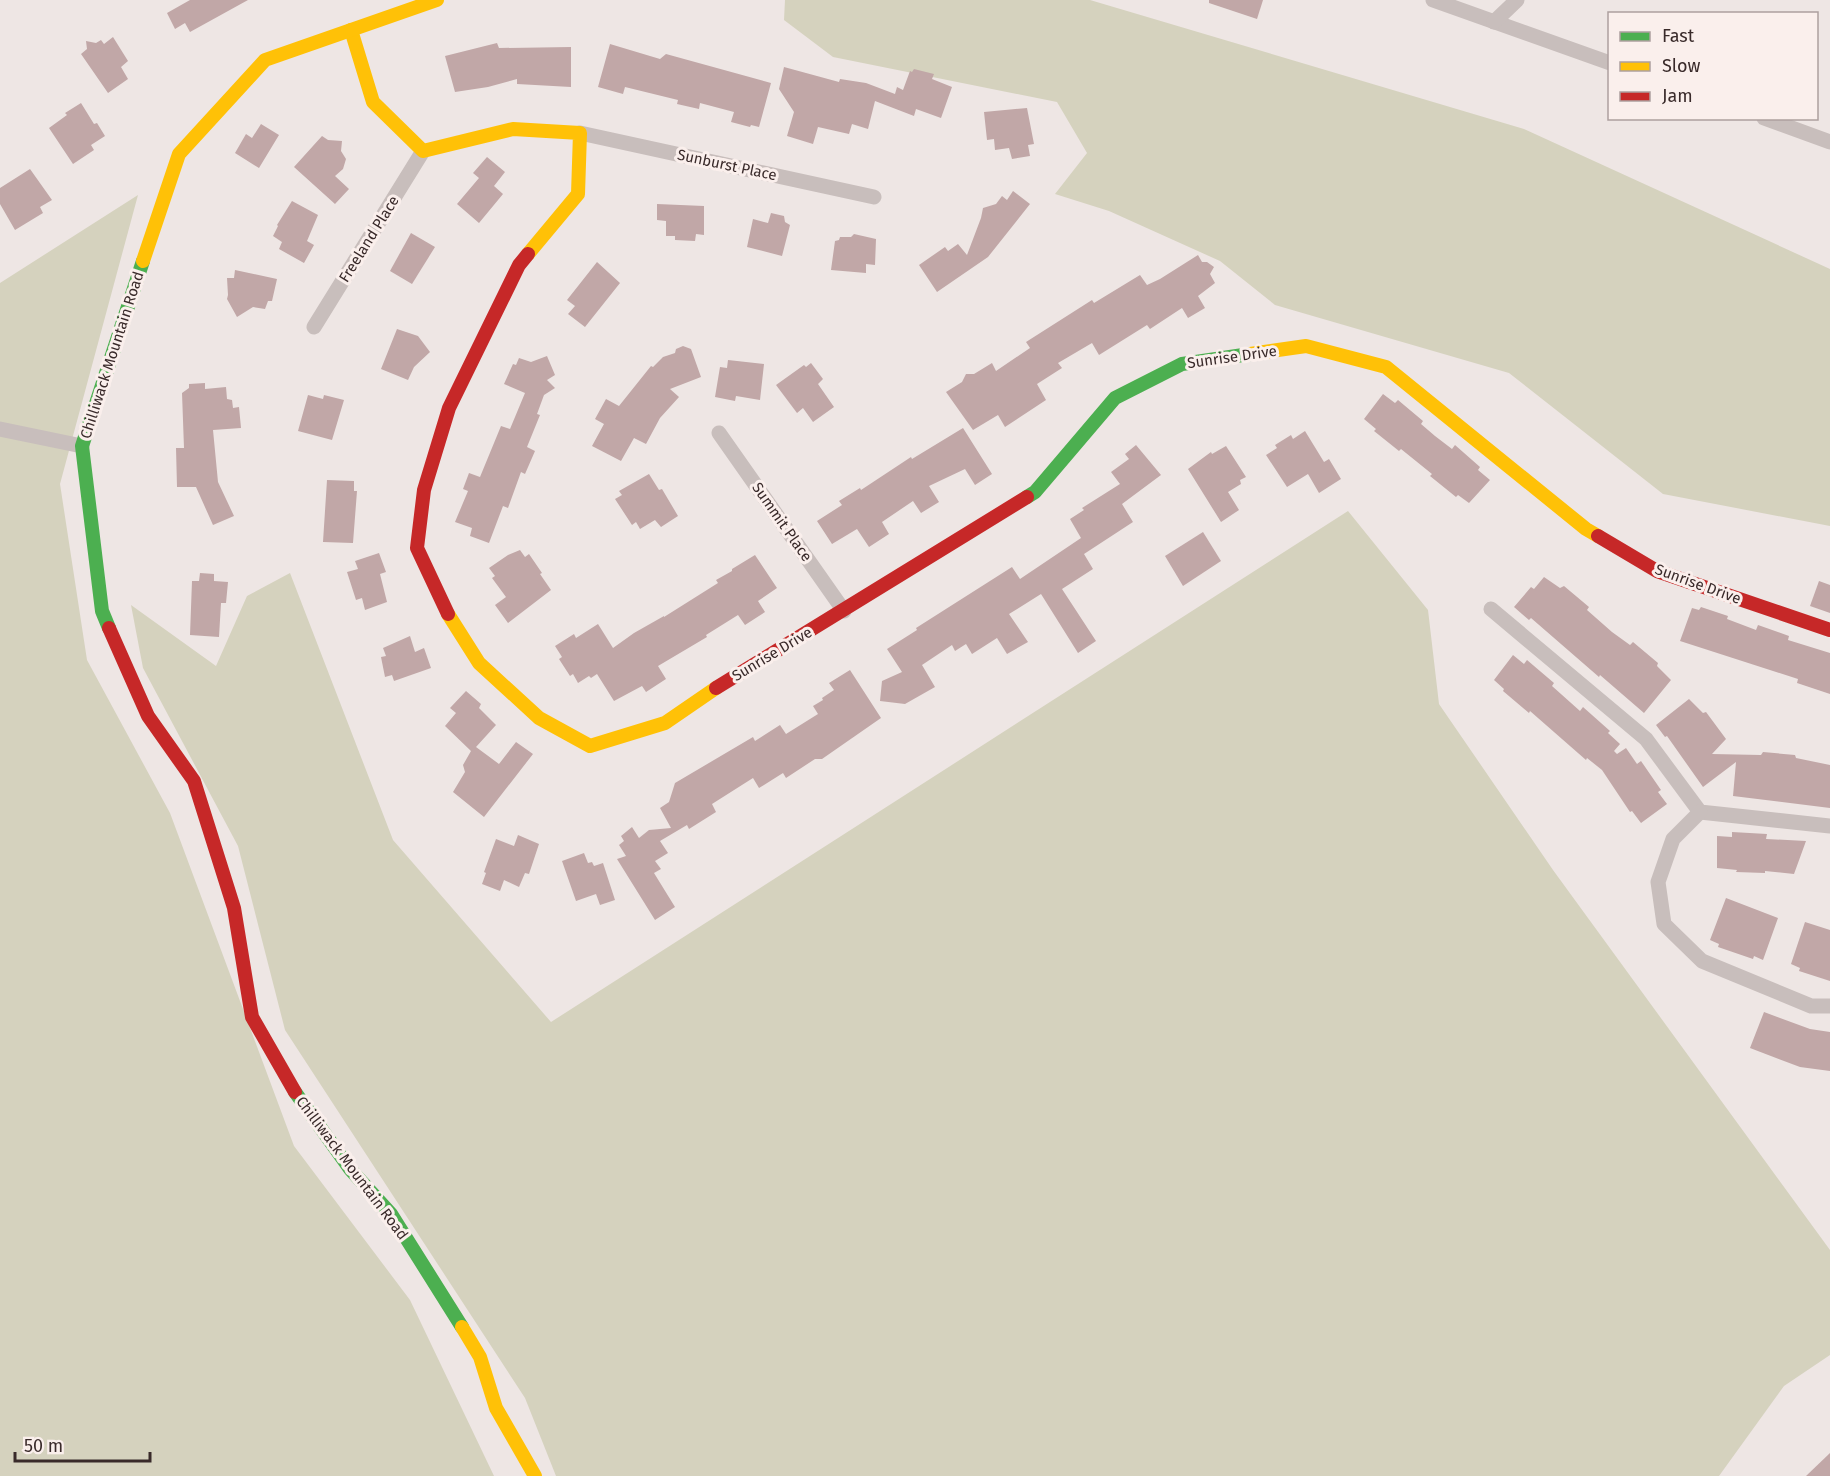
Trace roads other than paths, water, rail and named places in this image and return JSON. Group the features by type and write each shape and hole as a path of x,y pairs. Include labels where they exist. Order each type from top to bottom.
{"street":[{"name":"Chilliwack Mountain Road","path":"437,0 265,60 179,154 82,446 102,611 148,716 194,781 234,909 252,1017 296,1093 350,1169 391,1214 480,1357 496,1408 535,1476"},
{"path":"1433,0 1608,62"},
{"path":"1494,22 1517,0"},
{"path":"351,30 373,102 423,151 513,129 580,133"},
{"path":"1770,120 1830,142"},
{"name":"Sunburst Place","path":"580,133 874,197"},
{"name":"Sunrise Drive","path":"580,133 578,194 519,265 449,408 424,490 417,548 446,610 479,663 539,718 590,746 665,723 738,673 844,611 1035,492 1115,398 1182,364 1306,346 1386,367 1586,529 1657,571 1830,630"},
{"name":"Freeland Place","path":"314,327 423,151"},
{"path":"0,429 82,446"},
{"name":"Summit Place","path":"719,433 844,611"},
{"path":"1491,609 1646,739 1700,812 1830,826"},
{"path":"1700,812 1673,839 1658,882 1664,924 1702,961 1811,1006 1830,1006"}]}
